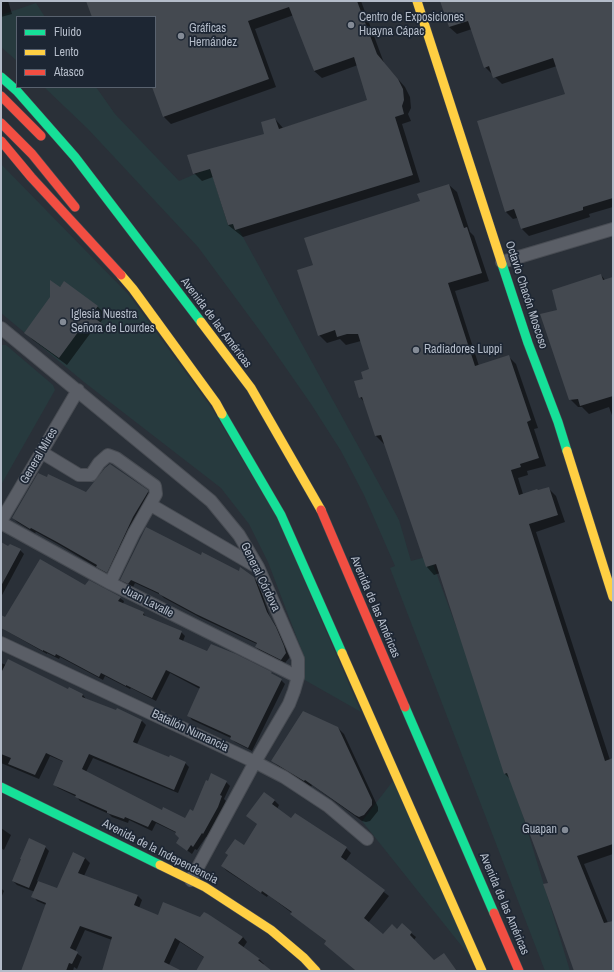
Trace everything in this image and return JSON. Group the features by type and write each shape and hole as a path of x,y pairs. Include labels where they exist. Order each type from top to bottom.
{"main road":[{"name":"Octavio Chacón Moscoso","path":"417,1 528,343 558,422 613,596"},
{"name":"Avenida de las Américas","path":"1,77 17,91 75,157 251,388 321,511 519,971"},
{"path":"1,96 45,140"},
{"path":"1,122 32,154 79,212"},
{"path":"1,141 133,289"},
{"name":"Avenida de las Américas","path":"97,201 165,276"},
{"path":"93,230 133,289 216,403 280,515 482,971"},
{"name":"Avenida de la Independencia","path":"1,787 205,887 271,930 304,958 316,971"}],"street":[{"path":"502,262 613,229"},
{"name":"General Córdova","path":"1,328 211,501 239,535 258,567 298,659 298,677 289,704 255,762 191,880"},
{"name":"General Mires","path":"1,522 78,390"},
{"path":"41,452 79,475 91,474 99,463 108,455 116,458 155,486 156,494 151,505 134,533 110,583"},
{"path":"151,505 258,567"},
{"name":"Juan Lavalle","path":"1,522 110,583 298,677"},
{"name":"Batallón Numancia","path":"1,643 284,777 328,806 367,839"}],"green space":[{"path":"36,3 44,16 16,16 16,60 1,47 1,15"},
{"path":"45,88 97,88 115,114 179,181 209,168 238,228 399,520 411,561 430,556 486,707 524,819 570,971 545,971 390,568 395,566 364,495 341,451 311,404 263,335 198,247 88,129"},
{"path":"1,164 129,295 211,407 277,517 361,712 303,679 305,659 268,562 249,524 221,488 84,382 1,313"},
{"path":"1,345 6,345 53,385 55,390 1,485"},
{"path":"393,781 476,964 362,821"}],"building":[{"path":"86,1 357,1 377,54 398,79 403,89 404,100 402,106 404,114 395,117 413,175 235,230 233,224 228,225 210,169 193,174 187,155 264,134 261,122 275,118 279,129 367,100 354,57 314,71 289,7 248,21 269,79 163,117 152,88 156,88 156,16 92,16"},
{"path":"440,1 613,1 613,198 583,207 583,210 521,229 514,209 505,212 477,121 565,94 553,58 493,78 489,66 484,68 468,21 449,27"},
{"path":"449,184 464,228 467,227 482,273 448,283 475,366 509,355 531,420 527,422 539,458 520,464 521,467 511,470 519,495 549,487 558,515 529,524 605,761 613,758 613,844 577,856 604,923 613,921 613,971 574,971 543,884 548,883 507,773 504,774 436,564 426,567 381,435 375,436 362,397 359,398 354,381 363,379 361,372 369,369 358,334 347,334 337,337 335,330 318,336 297,270 313,265 304,238 420,201 417,194"},
{"path":"601,274 603,280 613,277 613,396 580,406 578,399 569,400 540,314 557,310 552,290"},
{"name":"Iglesia Nuestra Señora de Lourdes","path":"50,280 60,287 64,281 98,306 91,316 103,324 84,324 59,358 24,333 50,297"},
{"path":"110,464 148,490 148,492 133,517 107,573 96,567 97,565 12,518 38,473 47,477 48,474 86,492"},
{"path":"146,527 201,555 202,552 239,571 240,567 254,577 267,612 276,627 284,646 286,653 281,660 255,647 257,643 196,614 159,593 131,580 128,584 120,580"},
{"path":"1,542 8,546 10,544 21,549 1,586"},
{"path":"40,559 85,585 89,580 121,597 118,601 144,612 143,615 182,631 179,639 207,651 211,644 236,654 272,672 271,673 282,679 248,748 230,739 231,736 187,716 200,687 166,670 152,698 101,673 99,677 56,654 55,656 43,651 1,628 1,615 5,617"},
{"path":"8,659 68,689 69,687 83,694 82,697 116,710 117,708 142,720 133,742 169,757 170,755 186,762 174,790 89,754 82,769 162,810 163,807 185,818 190,809 193,811 206,780 208,781 211,773 227,781 220,795 222,796 218,807 203,834 202,833 193,847 191,845 187,851 176,843 179,838 175,834 176,832 152,820 148,827 125,817 124,819 107,813 107,811 75,797 76,795 53,785 63,761 46,753 35,775 8,764 11,758 1,754 1,673"},
{"path":"303,711 338,727 372,800 372,805 364,815 359,817 355,815 305,780 304,781 271,761"},
{"path":"264,792 275,800 272,804 291,818 295,813 347,847 341,857 385,890 364,918 383,934 392,924 397,929 402,923 412,932 410,935 434,960 444,953 457,971 356,971 324,944 326,941 290,914 292,912 262,891 261,893 221,866 228,855 225,853 235,839 244,845 257,824 246,816"},
{"path":"29,838 46,846 29,888 12,881"},
{"path":"73,852 85,858 78,873 138,895 134,905 158,915 163,902 200,917 204,912 208,914 243,937 238,943 260,959 258,960 272,971 196,971 204,957 175,938 164,962 182,971 102,971 112,937 80,926 70,948 78,952 72,964 69,963 66,971 21,971 46,903 31,897 38,881 57,888"}],"traffic: fast":[{"path":"1,77 17,91 75,157 201,322"},
{"path":"502,264 528,343 558,422 567,451"},
{"path":"222,414 281,515 342,653"},
{"path":"405,707 494,913"},
{"path":"1,787 160,865"}],"traffic: slow":[{"path":"417,1 502,264"},
{"path":"121,275 133,289 216,403 222,414"},
{"path":"201,322 251,388 321,510"},
{"path":"567,451 613,597"},
{"path":"342,653 482,971"},
{"path":"160,865 205,887 271,930 304,958 316,971"}],"traffic: jam":[{"path":"1,96 41,136"},
{"path":"1,123 32,154 75,207"},
{"path":"1,141 31,177 121,275"},
{"path":"321,510 405,707"},
{"path":"494,913 519,971"}],"place":[{"name":"Centro de Exposiciones Huayna Cápac","path":"351,25"},
{"name":"Gráficas Hernández","path":"181,36"},
{"name":"Iglesia Nuestra Señora de Lourdes","path":"63,322"},
{"name":"Radiadores Luppi","path":"416,350"},
{"name":"Guapan","path":"565,830"}]}
